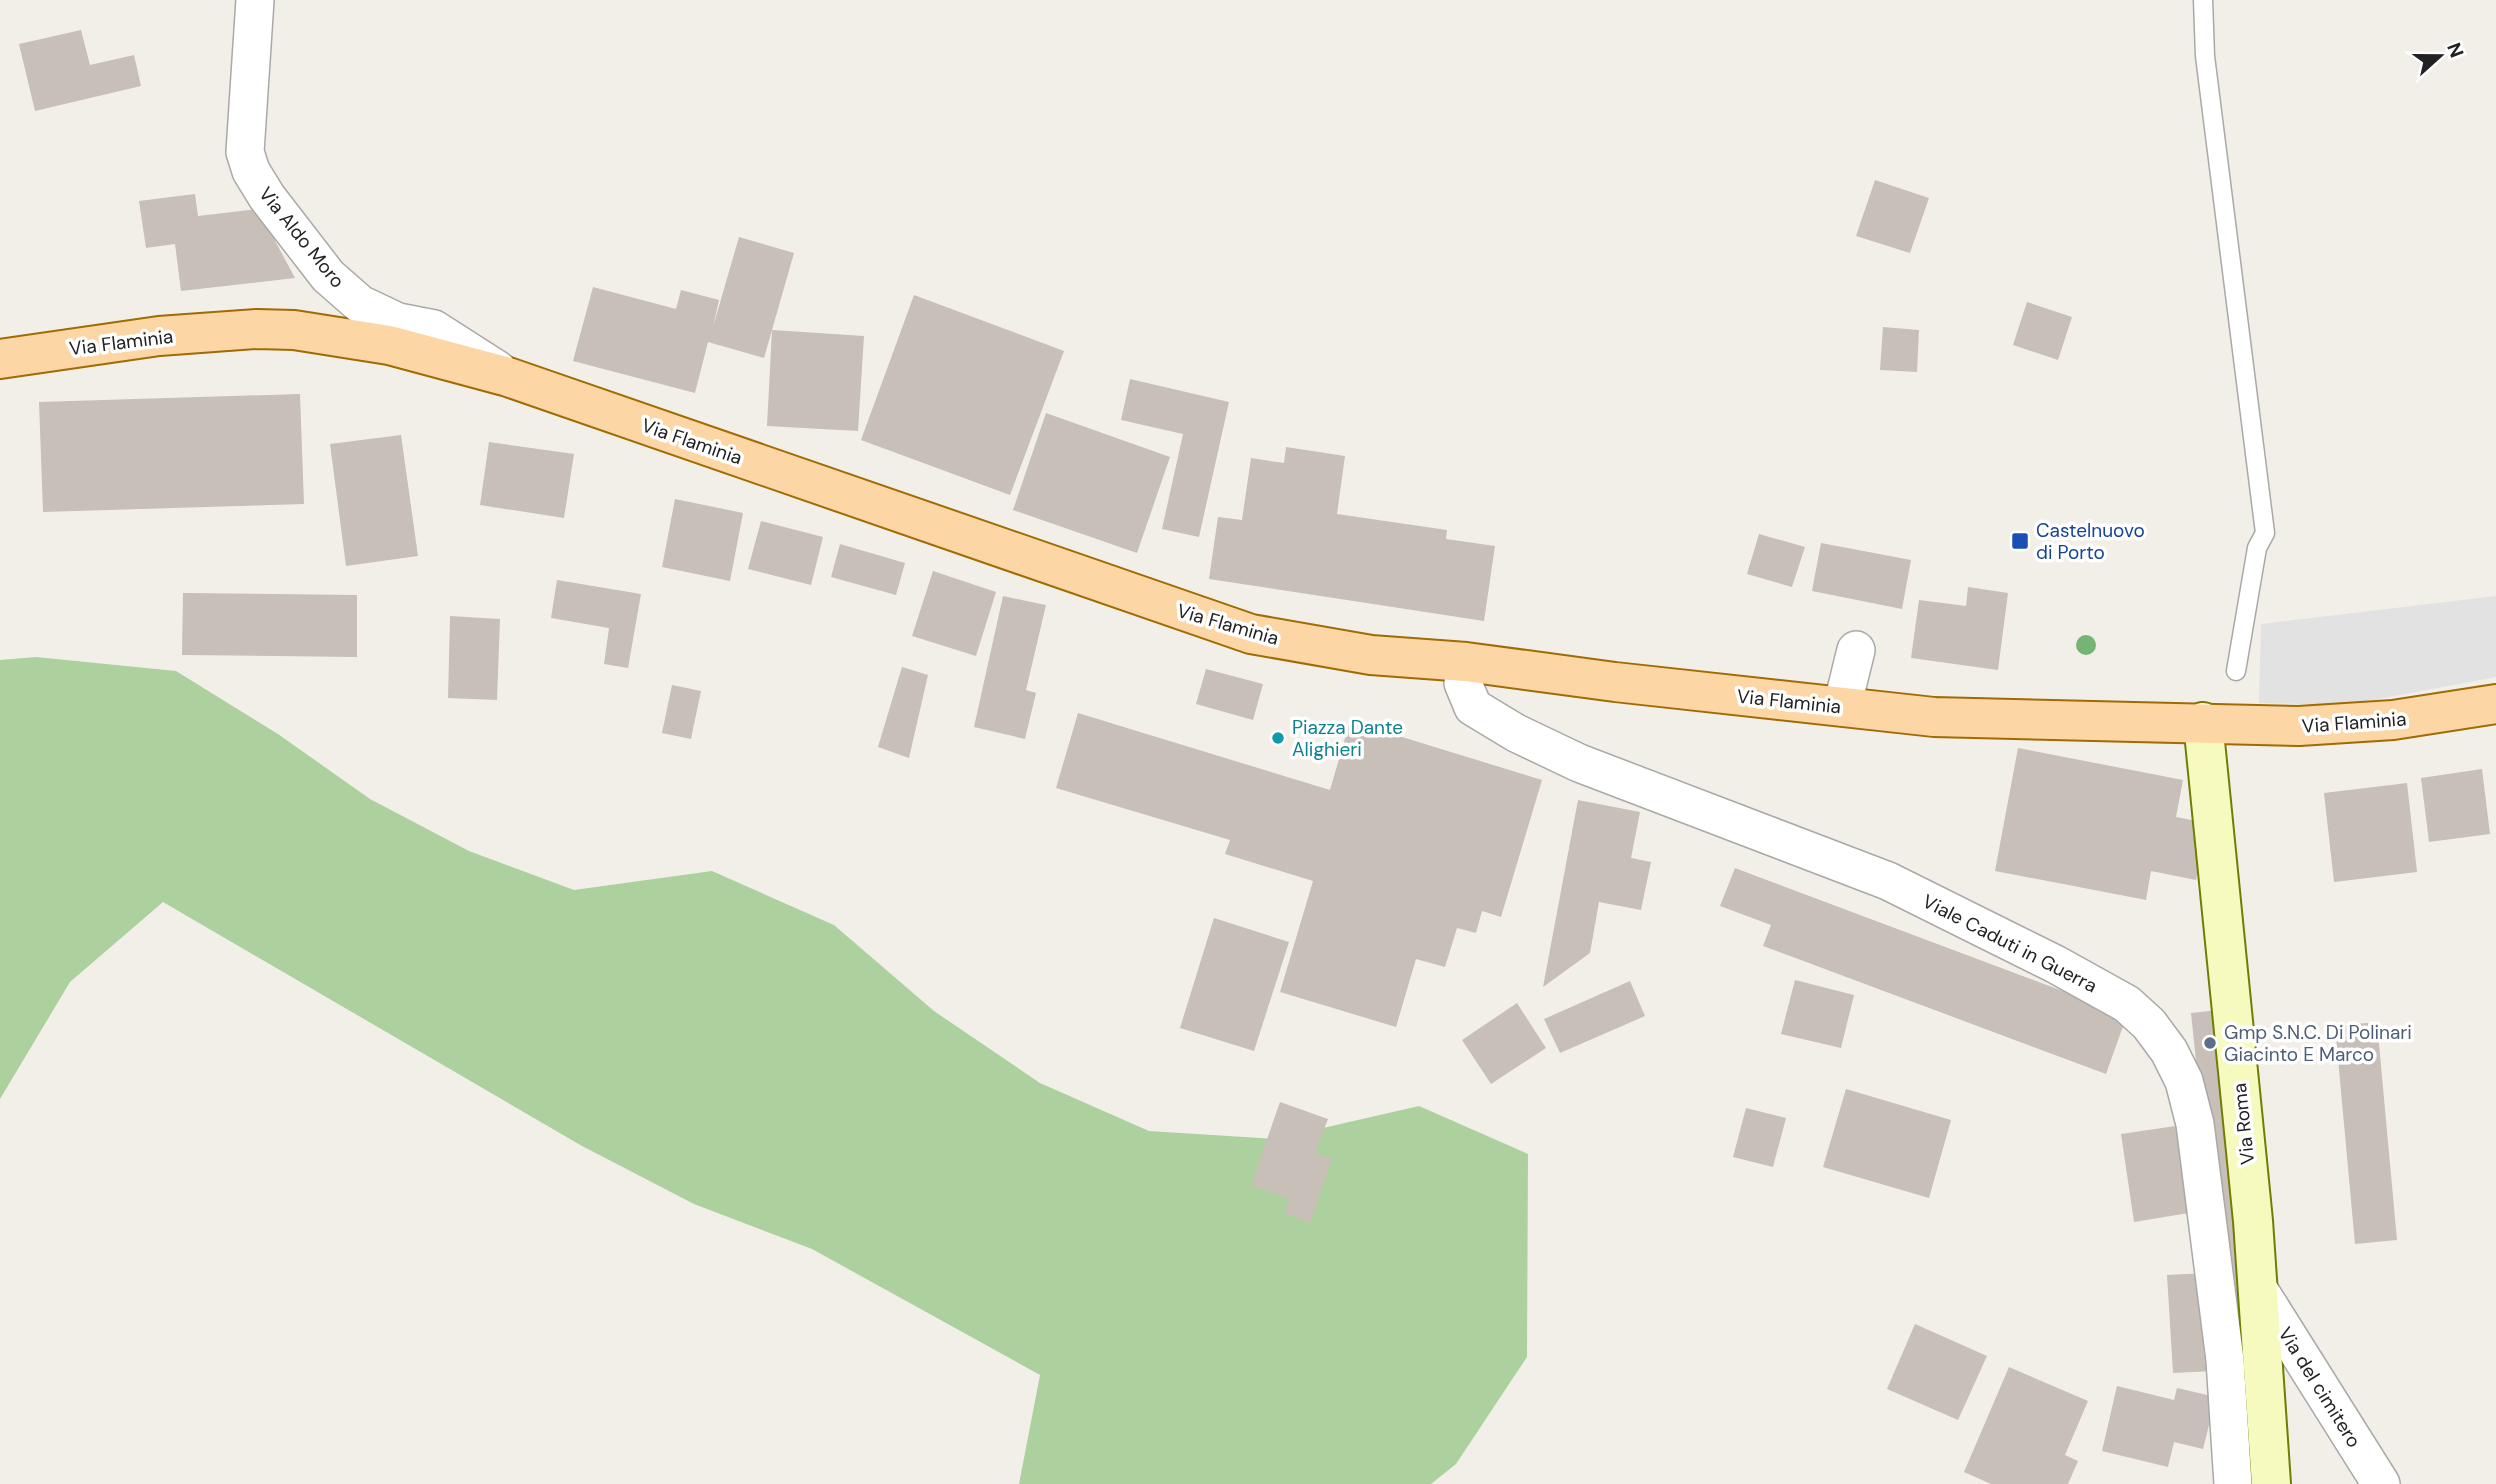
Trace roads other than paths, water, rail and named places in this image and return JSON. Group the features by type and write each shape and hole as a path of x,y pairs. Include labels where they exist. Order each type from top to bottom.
{"main road":[{"name":"Via Flaminia","path":"0,359 159,336 282,330 389,345 508,377 1251,635 1371,655 1466,662 1842,707 1986,719 2342,725 2496,704"},
{"name":"Via Roma","path":"2203,722 2259,1290 2270,1484"}],"street":[{"name":"Via Aldo Moro","path":"255,0 245,152 251,171 267,197 328,276 360,303 398,322 434,329 508,377"},
{"path":"1842,707 1856,650"},
{"name":"Viale Caduti in Guerra","path":"1466,662 1464,683 1473,707 1548,750 1888,881 2055,964 2139,1014 2169,1051 2190,1098 2218,1297 2233,1484"},
{"name":"Via del cimitero","path":"2259,1290 2381,1484"}],"lane":[{"path":"2203,0 2207,69 2265,533 2257,548 2236,671"}],"place":[{"name":"Castelnuovo di Porto","path":"2020,541"},
{"name":"Piazza Dante Alighieri","path":"1278,738"},
{"name":"Gmp S.N.C. Di Polinari Giacinto E Marco","path":"2210,1043"}]}
